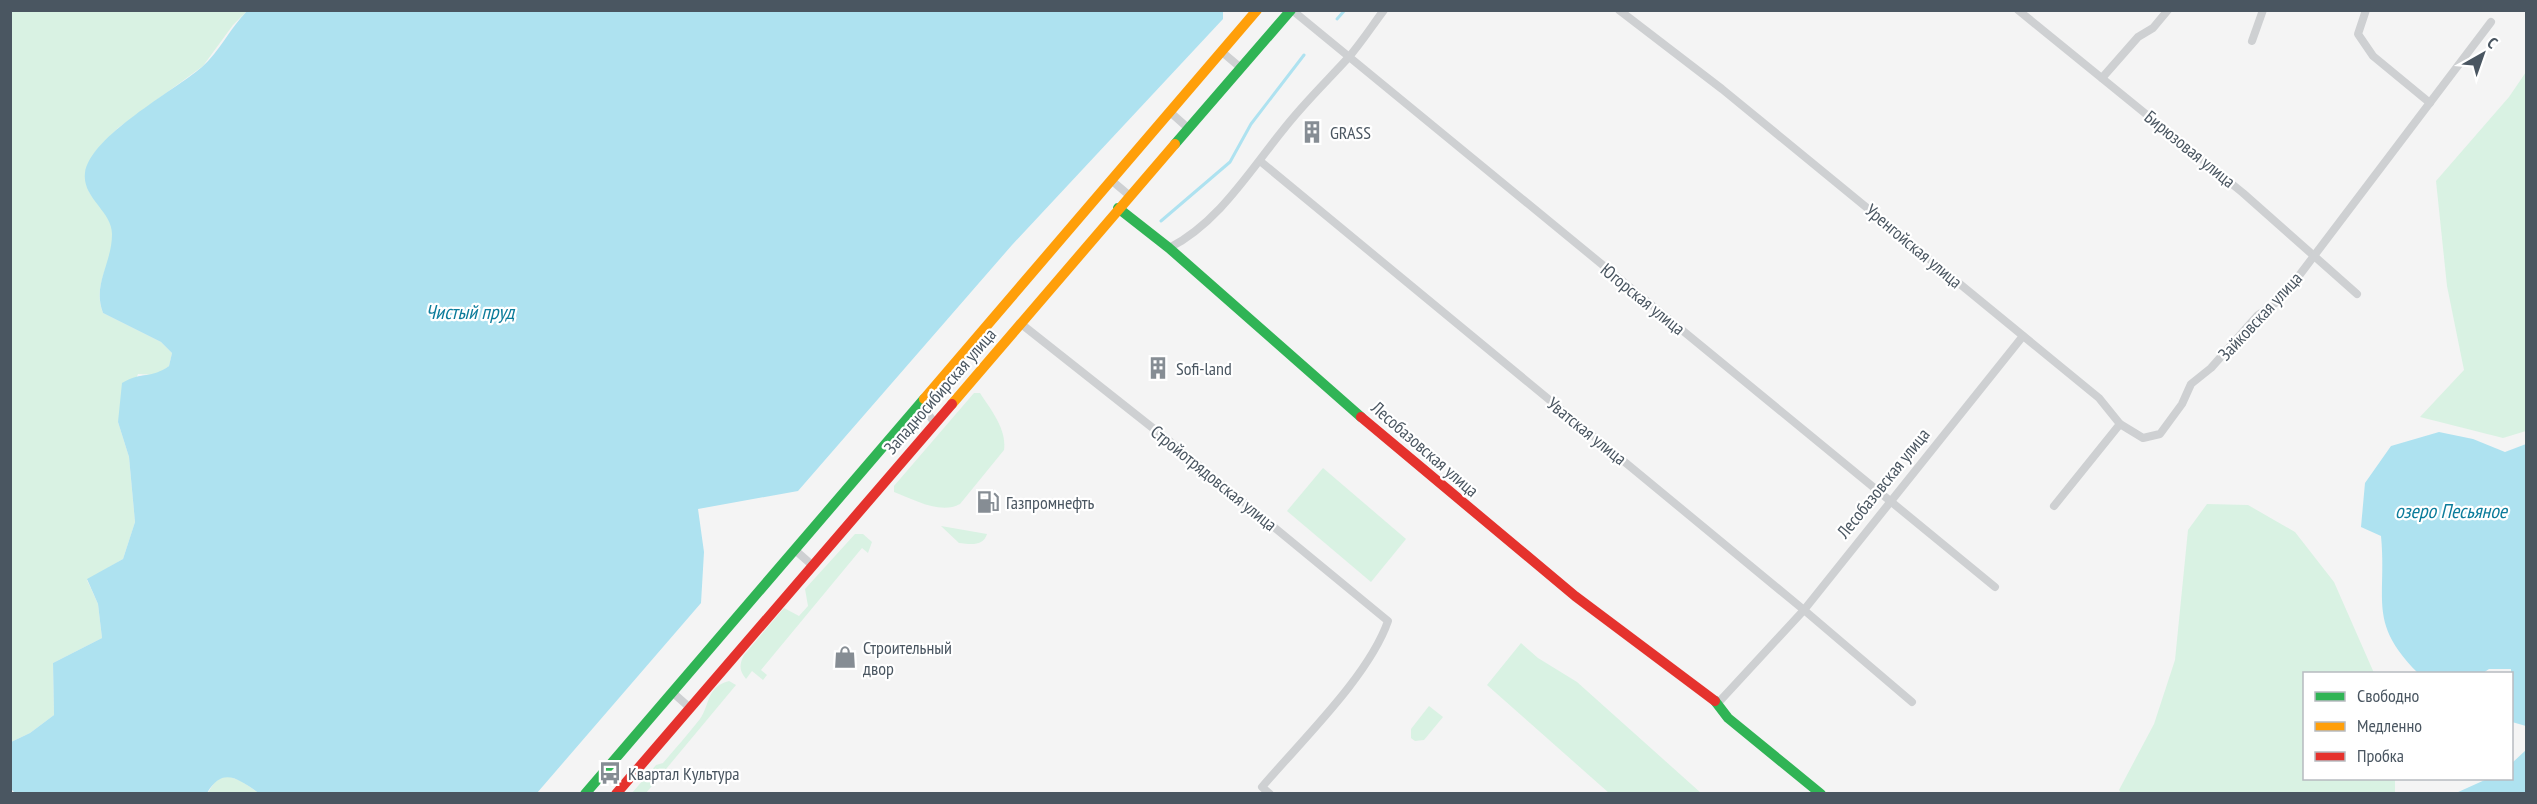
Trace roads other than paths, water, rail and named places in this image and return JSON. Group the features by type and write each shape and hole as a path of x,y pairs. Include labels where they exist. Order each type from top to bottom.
{"street":[{"path":"585,794 1257,10"},
{"name":"Югорская улица","path":"1291,10 1995,587"},
{"name":"Западносибирская улица","path":"616,794 1291,10"},
{"path":"1169,248 1199,230 1348,57 1384,10"},
{"name":"Уренгойская улица","path":"1619,10 1722,89 2099,398 2120,424"},
{"name":"Бирюзовая улица","path":"2018,10 2243,193 2357,294"},
{"path":"2102,78 2138,37 2153,28 2168,10"},
{"path":"2253,41 2263,10"},
{"path":"2366,10 2358,33 2373,56 2430,103"},
{"name":"Зайковская улица","path":"2120,424 2143,438 2160,434 2182,404 2191,384 2211,368 2258,315 2277,302 2491,22"},
{"path":"1222,52 1240,68"},
{"path":"1170,112 1188,128"},
{"name":"Уватская улица","path":"1260,161 1448,319 1804,609 1912,702"},
{"path":"1111,180 1130,196"},
{"name":"Лесобазовская улица","path":"1119,208 1169,248 1464,506 1564,588 1718,703 1728,718 1821,794"},
{"name":"Стройотрядовская улица","path":"1020,323 1173,444 1388,621 1380,644 1359,674 1262,787 1270,794"},
{"name":"Лесобазовская улица","path":"1718,703 1804,609 2023,336"},
{"path":"921,404 934,422"},
{"path":"2054,506 2120,424"},
{"path":"795,550 812,565"},
{"path":"672,692 689,707"}],"water":[{"name":"Чистый пруд","path":"1223,10 1223,19 1012,245 798,491 698,509 704,552 701,603 537,793 259,793 238,780 225,777 213,785 207,793 15,793 11,789 11,742 30,733 54,715 53,663 102,638 98,604 87,579 123,559 135,522 129,457 118,422 122,383 163,370 169,366 172,353 161,342 103,313 100,293 111,245 111,226 88,190 85,173 90,159 101,144 135,115 202,67 247,11"},
{"name":"озеро Песьяное","path":"2439,432 2473,439 2505,452 2526,444 2526,726 2513,722 2513,672 2511,669 2489,669 2484,672 2417,672 2392,639 2385,624 2383,609 2381,536 2361,527 2365,483 2391,446"},
{"path":"2526,750 2526,793 2456,793 2485,780 2513,780 2513,762"}],"waterway":[{"path":"1337,19 1345,10"},
{"path":"1161,221 1230,162 1251,124 1304,55"}],"place":[{"name":"GRASS","path":"1312,132"},
{"name":"Sofi-land","path":"1158,368"},
{"name":"Газпромнефть","path":"988,502"},
{"name":"Строительный двор","path":"845,657"},
{"name":"Квартал Культура","path":"610,773"}]}
